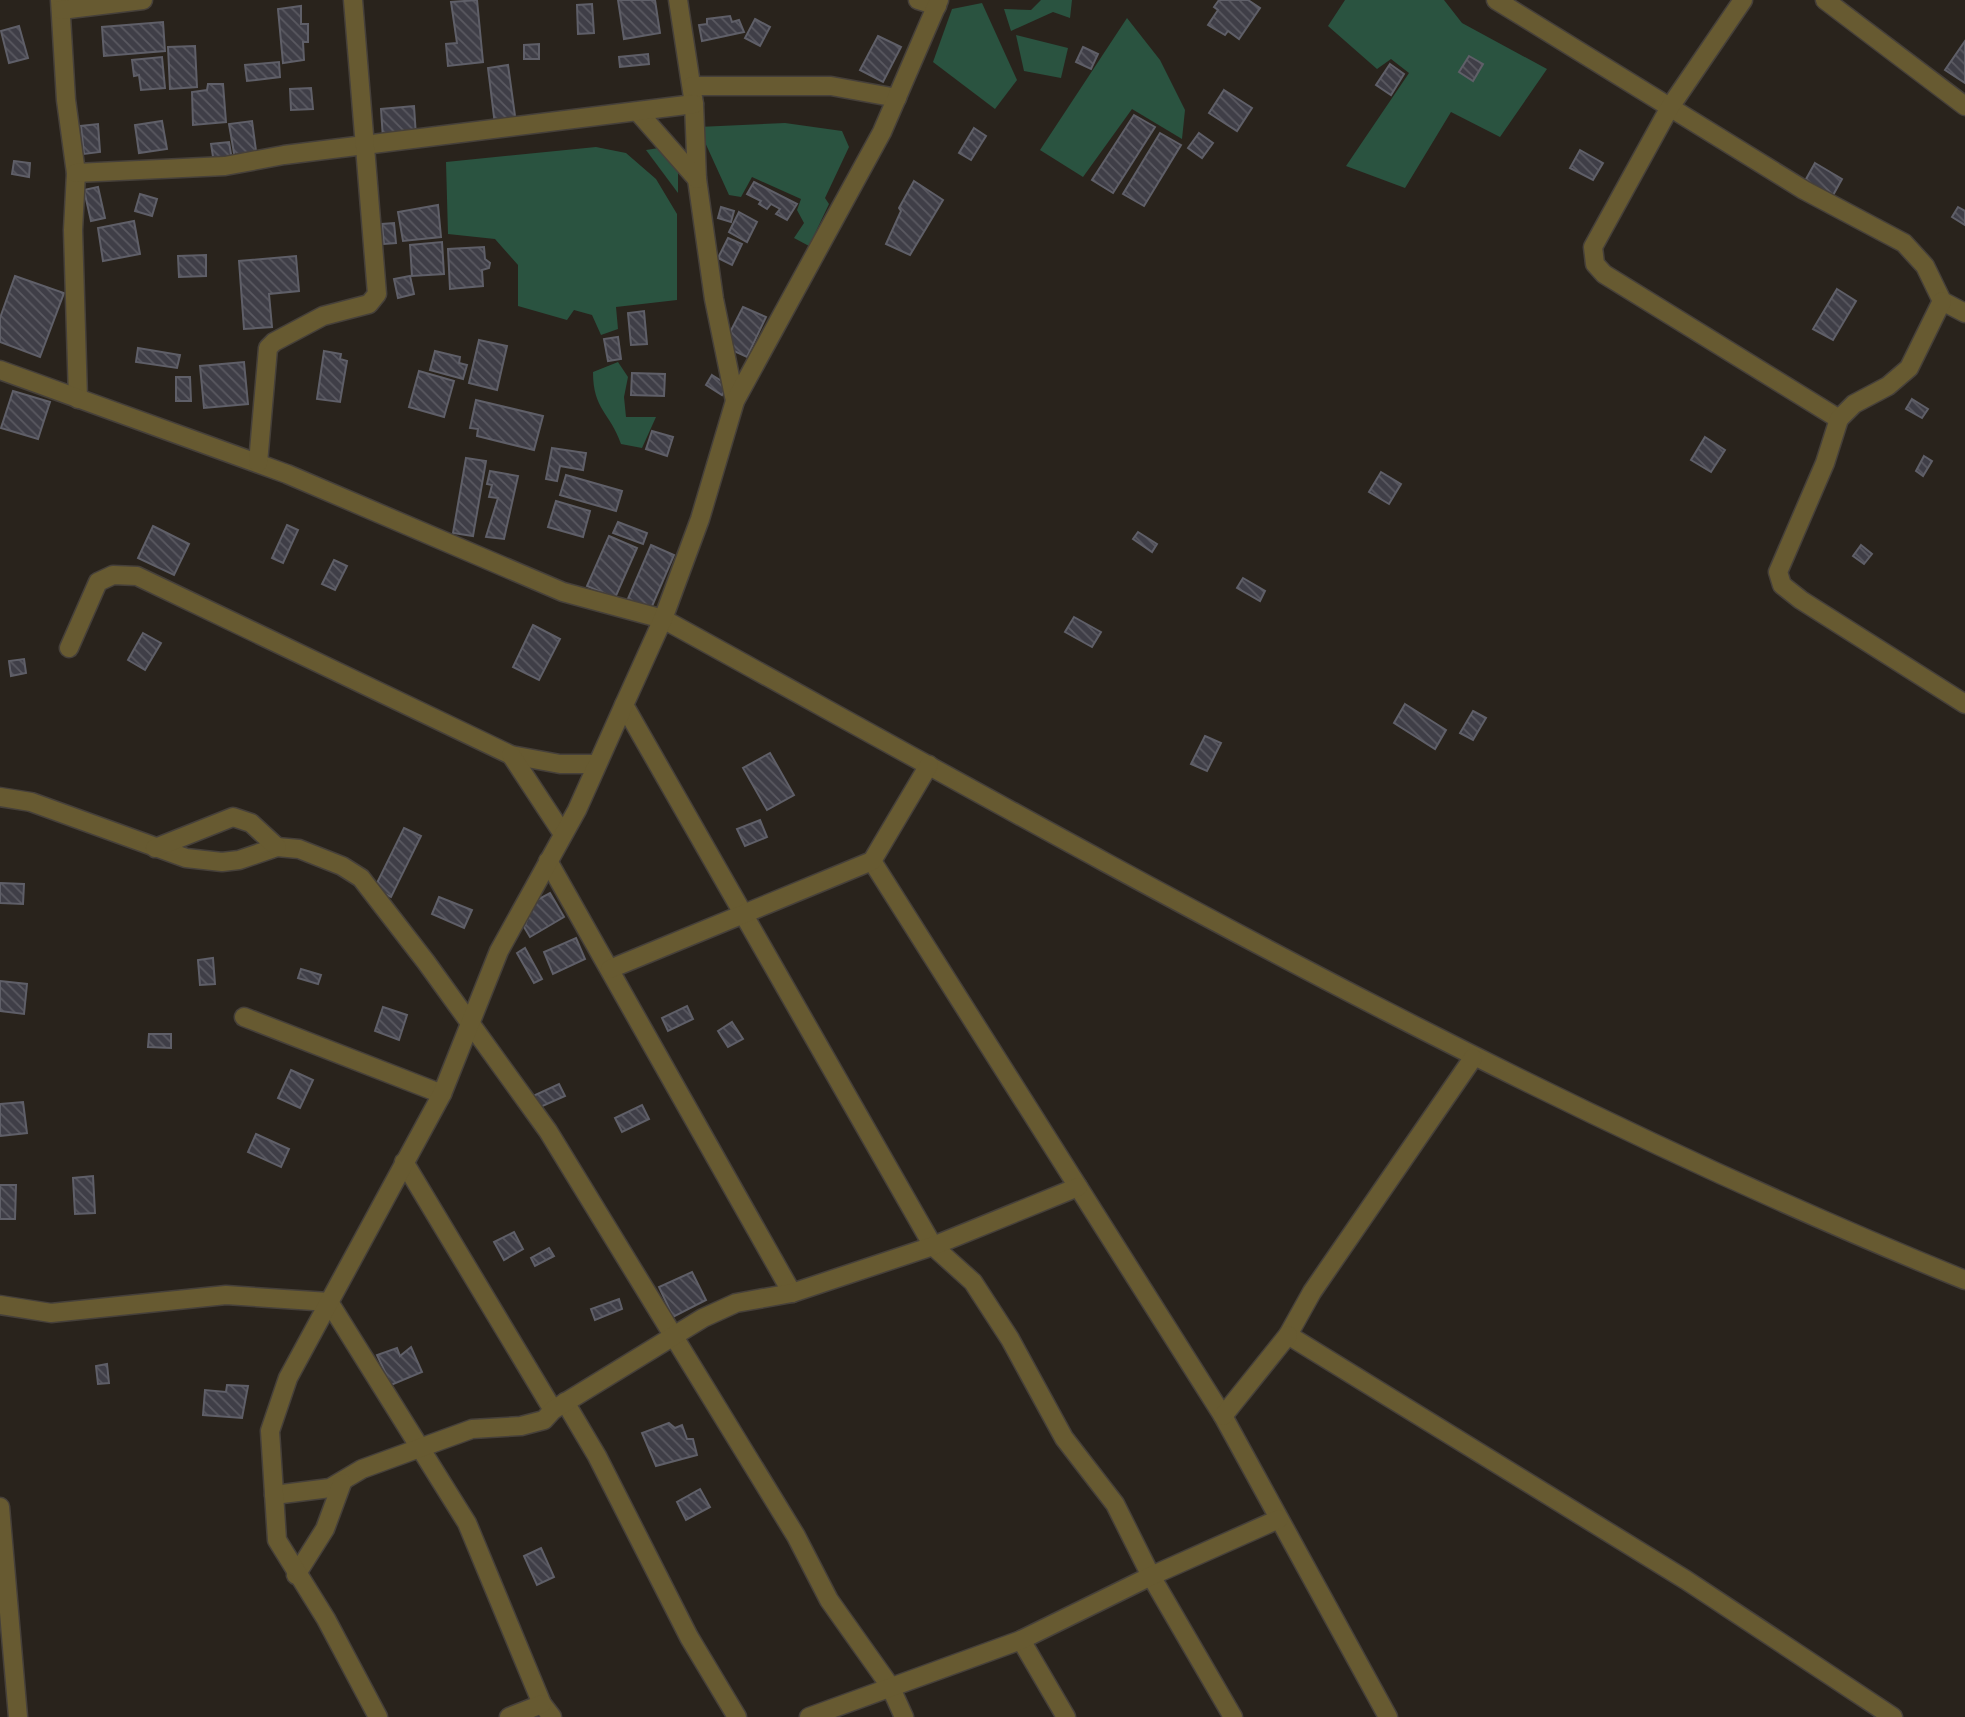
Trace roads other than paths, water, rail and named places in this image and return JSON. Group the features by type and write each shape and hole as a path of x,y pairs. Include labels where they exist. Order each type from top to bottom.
{"street":[{"path":"78,399 73,230 76,173 66,100 61,5 144,0"},
{"path":"258,463 268,348 274,342 323,316 369,304 377,294 353,0"},
{"path":"678,0 693,95 697,178 713,299 735,401"},
{"path":"378,1717 326,1619 296,1575 277,1540 270,1431 288,1378 442,1094 499,951 563,834 663,619 700,519 735,401 882,132 938,3 918,0"},
{"path":"1496,0 1804,190 1904,243 1925,266 1942,300 1965,313"},
{"path":"1743,0 1670,107 1593,247 1595,264 1604,274 1839,419"},
{"path":"1825,0 1965,106"},
{"path":"76,173 225,166 638,112 693,95 831,86 897,97"},
{"path":"638,112 697,178"},
{"path":"1942,300 1909,368 1888,386 1854,404 1839,419 1821,474 1777,572 1782,585 1812,607 1965,704"},
{"path":"0,370 258,463 563,592 663,619 1473,1058 1892,1250 1965,1279"},
{"path":"69,648 98,582 113,575 137,576 510,755 560,764 597,764"},
{"path":"624,705 933,1246 973,1282 1010,1339 1064,1438 1115,1504 1151,1576 1233,1717"},
{"path":"510,755 563,834"},
{"path":"610,969 873,861 929,765"},
{"path":"0,797 31,802 186,858 222,862 239,860 277,847 299,849 342,866 361,878 548,1131 796,1536 829,1600 890,1686 904,1717"},
{"path":"155,848 233,817 251,823 277,847"},
{"path":"873,861 1223,1416 1388,1717"},
{"path":"548,862 792,1293"},
{"path":"244,1017 442,1094"},
{"path":"1223,1416 1287,1335 1311,1292 1473,1058"},
{"path":"404,1162 559,1406 597,1456 688,1637 737,1717"},
{"path":"274,1495 300,1494 342,1483 362,1469 472,1429 521,1426 544,1420 559,1406 675,1335 736,1303 792,1293 933,1246 1078,1187"},
{"path":"0,1305 51,1313 226,1295 329,1302"},
{"path":"329,1302 467,1523 547,1710 509,1717"},
{"path":"1287,1335 1686,1580 1893,1717"},
{"path":"296,1575 325,1529 342,1483"},
{"path":"0,1507 6,1641 18,1717"},
{"path":"809,1717 1021,1640 1151,1576 1279,1519"},
{"path":"1021,1640 1066,1717"}]}
